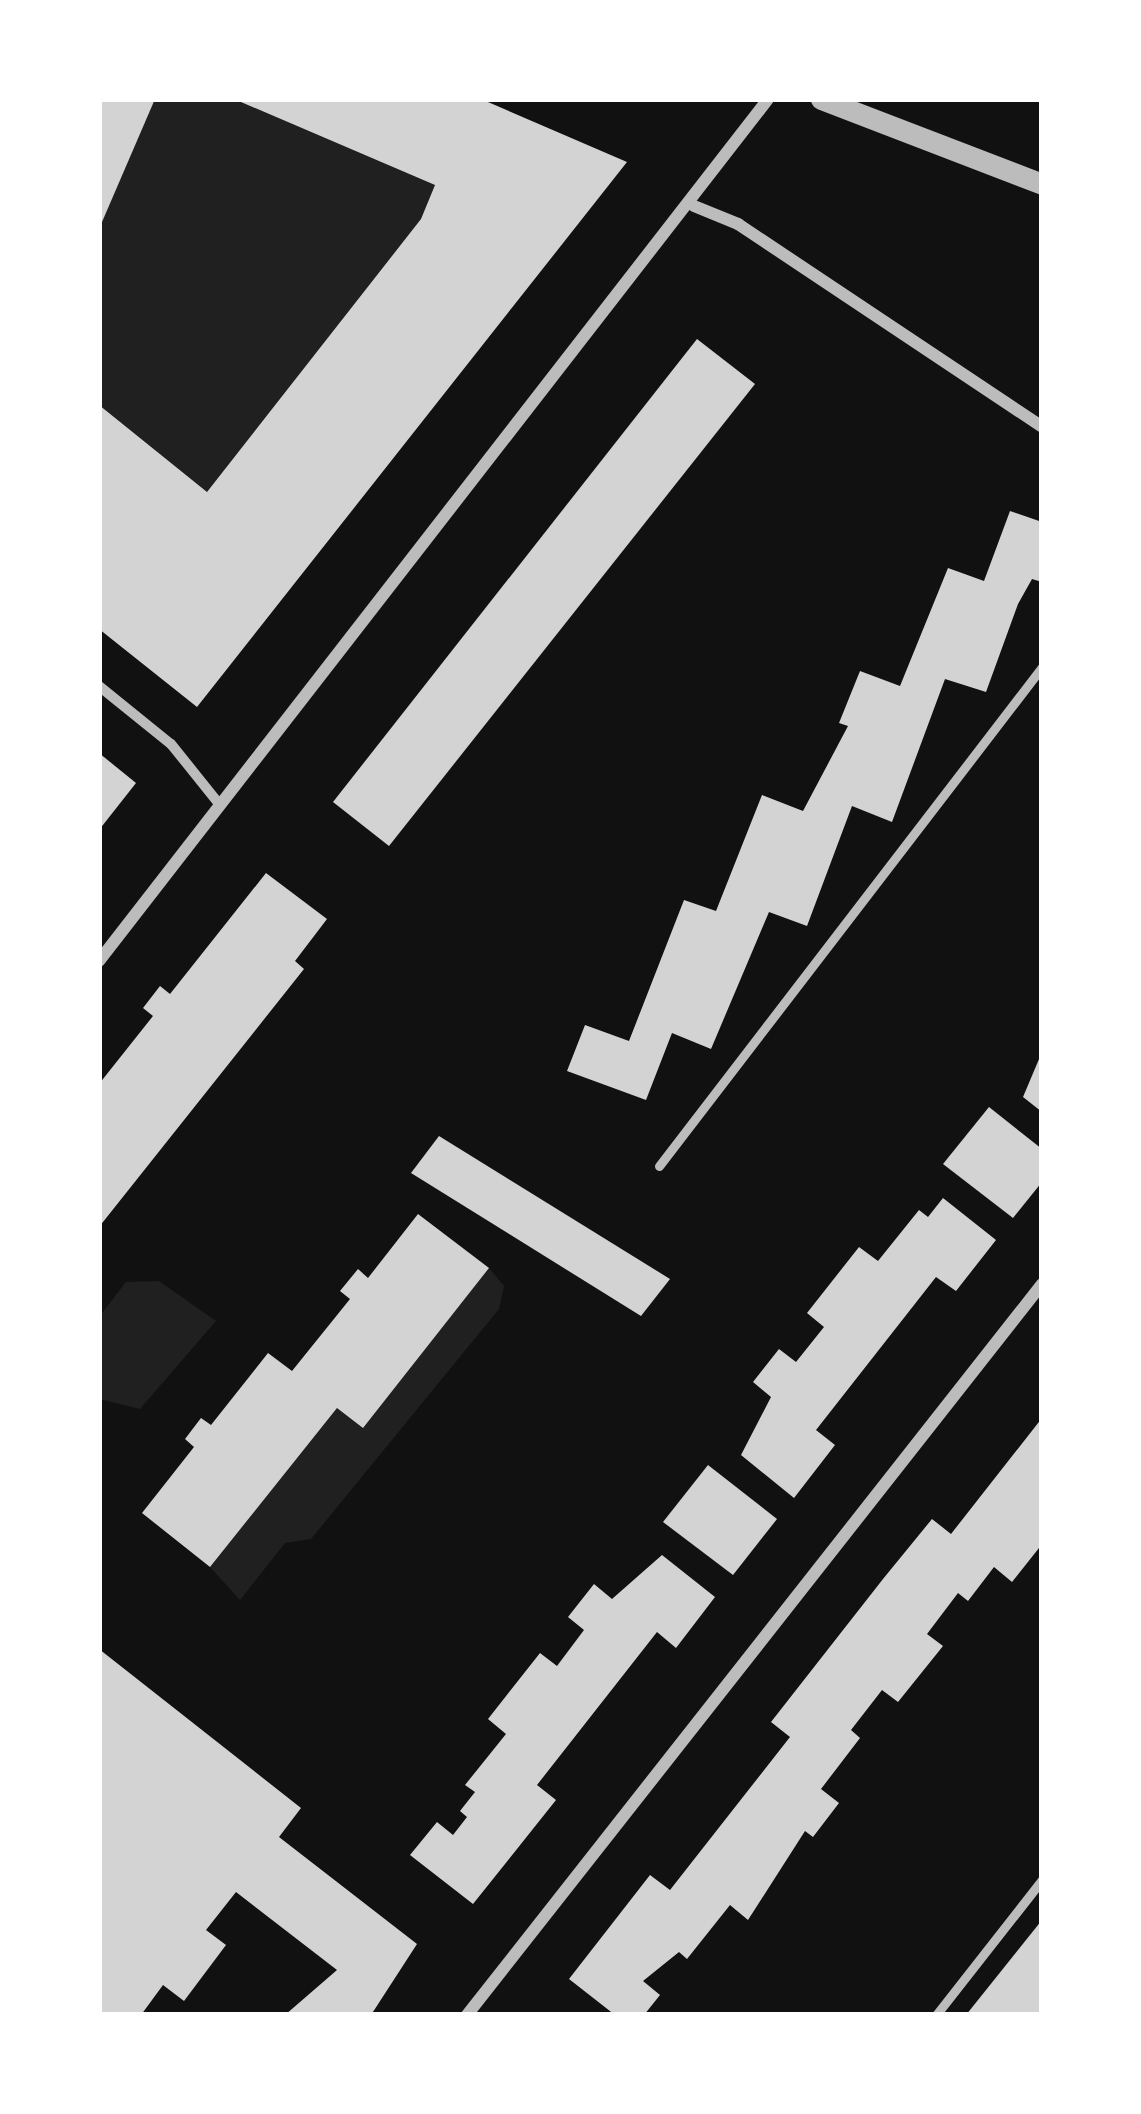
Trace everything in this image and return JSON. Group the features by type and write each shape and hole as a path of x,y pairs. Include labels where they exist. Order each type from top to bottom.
{"street":[{"path":"99,961 694,206 768,99"},
{"path":"821,99 1042,184"},
{"path":"694,206 1042,428"},
{"path":"99,686 172,744 220,805"},
{"path":"466,2015 1042,1285"}],"lane":[{"path":"659,1166 1042,667"},
{"path":"936,2015 1042,1880"}],"shaded area":[{"path":"155,99 234,99 435,185 421,219 207,492 99,406 99,229"},
{"path":"489,1268 504,1286 499,1309 311,1539 285,1543 240,1600 210,1567 337,1408 363,1427"},
{"path":"159,1281 216,1321 140,1409 99,1399 99,1317 126,1282"}],"building":[{"path":"99,99 155,99 99,229"},
{"path":"234,99 481,99 627,162 197,707 99,629 99,405 207,492 421,219 435,185"},
{"path":"697,339 755,384 389,846 333,802"},
{"path":"1010,511 1042,522 1042,582 1032,579 1018,604 986,692 945,679 892,822 852,806 807,926 769,912 711,1049 672,1033 646,1100 567,1071 585,1025 629,1041 684,900 716,911 762,795 803,811 848,726 839,723 860,671 900,686 948,568 984,581"},
{"path":"99,753 136,783 99,830"},
{"path":"266,873 327,919 295,961 304,969 99,1227 99,1084 153,1016 143,1008 160,986 170,994"},
{"path":"1042,1052 1042,1112 1023,1097"},
{"path":"989,1107 1042,1149 1042,1182 1013,1218 943,1164"},
{"path":"439,1136 670,1279 641,1316 411,1173"},
{"path":"943,1198 996,1240 956,1291 936,1277 816,1430 835,1445 794,1498 741,1455 771,1397 753,1382 779,1349 796,1362 824,1327 807,1313 859,1247 878,1261 919,1210 928,1217"},
{"path":"418,1214 489,1268 363,1428 337,1408 210,1567 142,1513 194,1447 185,1439 201,1418 211,1425 268,1353 292,1371 350,1299 340,1291 358,1269 368,1278"},
{"path":"1042,1418 1039,1548 1012,1582 994,1567 968,1601 958,1593 927,1634 943,1646 898,1702 882,1690 851,1730 860,1738 821,1789 839,1803 813,1837 805,1831 748,1920 730,1905 687,1959 679,1952 643,1981 660,1995 644,2015 615,2015 569,1979 650,1875 670,1890 790,1737 771,1722 883,1579 932,1519 951,1534"},
{"path":"708,1465 777,1519 733,1575 663,1522"},
{"path":"662,1555 715,1597 676,1648 657,1632 537,1785 556,1800 473,1904 410,1855 437,1822 453,1835 467,1817 460,1811 475,1792 465,1785 506,1734 488,1719 540,1653 557,1666 584,1630 568,1617 594,1584 612,1599"},
{"path":"99,1649 301,1808 279,1837 417,1944 371,2015 285,2015 337,1970 236,1892 206,1930 226,1945 184,2001 163,1985 141,2015 99,2015"},
{"path":"1042,1920 1042,2015 966,2015"}]}
